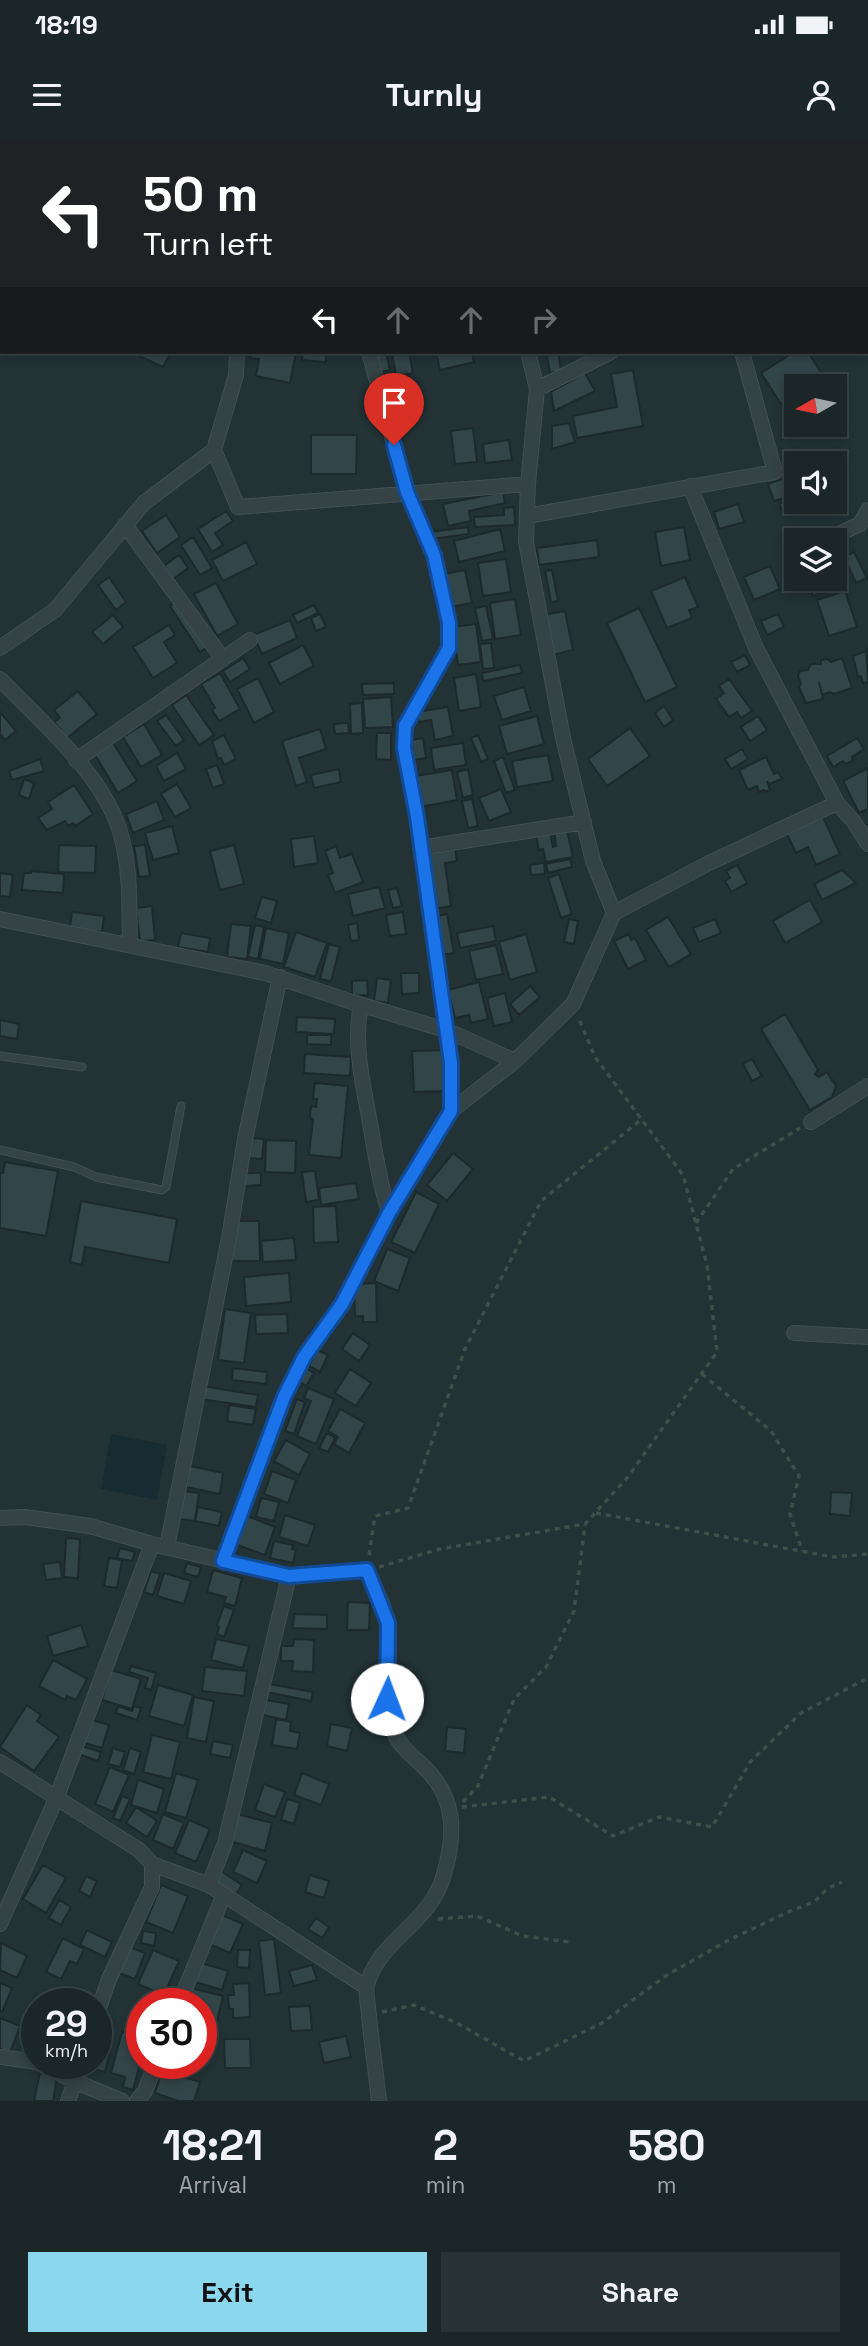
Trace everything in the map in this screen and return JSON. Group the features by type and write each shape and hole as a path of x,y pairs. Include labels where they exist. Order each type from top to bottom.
{"street":[{"path":"0,648 55,610 144,503 214,450 236,375 237,354"},
{"path":"370,354 407,492 434,555 449,623 449,648 405,726 404,748 451,1063 451,1111"},
{"path":"528,354 537,389 528,484 526,542 563,738 593,861 614,913"},
{"path":"537,389 607,354"},
{"path":"527,516 775,472 743,354"},
{"path":"214,450 238,507 528,484"},
{"path":"690,486 756,648 837,803 854,822 868,844"},
{"path":"847,530 860,524 868,510"},
{"path":"125,525 223,659"},
{"path":"76,760 250,640"},
{"path":"0,679 100,789 117,823 129,877 130,945"},
{"path":"223,1561 284,1397 304,1357 342,1304 389,1213 451,1111 515,1062 573,1004 614,913 709,863 837,803"},
{"path":"854,822 868,815"},
{"path":"420,848 583,822"},
{"path":"0,919 280,977 446,1030 515,1062"},
{"path":"167,1548 229,1238 245,1139 280,977"},
{"path":"361,1005 358,1022 362,1079 381,1186 389,1213"},
{"path":"811,1122 868,1086"},
{"path":"793,1332 868,1337"},
{"path":"0,1518 25,1517 90,1526 167,1548 289,1576 367,1570 388,1623 387,1699 391,1726 399,1743 429,1771 445,1794 452,1813 445,1872 438,1895 418,1920 376,1962 366,1987 379,2101"},
{"path":"0,1924 56,1799 152,1544"},
{"path":"209,1885 225,1843 289,1576"},
{"path":"0,1762 139,1850 152,1864 209,1885 366,1987"},
{"path":"106,1988 152,1886 152,1864"},
{"path":"186,1988 224,1894"},
{"path":"0,2057 21,2060"},
{"path":"70,2079 122,2101"},
{"path":"138,2101 150,2079"},
{"path":"68,2101 74,2081"}],"lane":[{"path":"0,1056 82,1067"},
{"path":"0,1150 74,1167 96,1177 162,1190 166,1187 181,1107"}],"path":[{"path":"573,1004 595,1057 642,1119 683,1175 707,1265 717,1352 627,1478 585,1524 440,1549 367,1570 375,1516 408,1508 465,1349 541,1201 642,1119"},
{"path":"695,1223 733,1168 811,1122"},
{"path":"702,1374 771,1430 799,1476 790,1514 802,1551"},
{"path":"596,1513 833,1557 868,1554"},
{"path":"585,1524 574,1611 546,1667 514,1699 478,1786 456,1808 549,1797 613,1836 659,1817 712,1827 751,1761 801,1713 868,1678"},
{"path":"369,2015 414,2005 457,2023 524,2061 603,2023 667,1975 727,1941 814,1902 828,1888 842,1882"},
{"path":"418,1920 477,1916 523,1936 570,1942"}],"water":[{"path":"111,1434 167,1445 157,1500 101,1489"}],"building":[{"path":"135,354 170,354 163,367"},
{"path":"251,354 296,354 290,383 256,376 259,359 250,358"},
{"path":"303,354 326,354 326,362 302,360"},
{"path":"371,354 386,354 390,370 376,373"},
{"path":"392,354 409,354 413,373 396,376"},
{"path":"436,354 472,354 474,362 440,370"},
{"path":"546,354 558,354 561,371 550,373"},
{"path":"791,354 809,354 822,374 784,374 784,402 781,404 761,373"},
{"path":"633,370 643,426 577,438 573,416 617,407 611,374"},
{"path":"585,373 595,391 554,411 551,392"},
{"path":"569,423 575,442 552,449 552,426"},
{"path":"473,428 477,462 455,464 451,431"},
{"path":"311,435 357,435 356,474 311,474"},
{"path":"509,440 512,460 485,463 483,444"},
{"path":"784,478 784,498 774,501 768,484"},
{"path":"503,492 505,503 469,511 471,521 448,526 443,504"},
{"path":"784,502 784,514 789,514 784,516 779,504"},
{"path":"738,504 744,522 719,529 714,512"},
{"path":"514,507 515,525 475,527 474,517 504,515 504,508"},
{"path":"226,511 233,521 215,533 223,545 212,552 198,529"},
{"path":"166,515 180,537 157,553 142,531"},
{"path":"468,527 469,534 431,539 430,532"},
{"path":"684,527 690,560 661,566 655,532"},
{"path":"500,529 505,551 459,562 454,541"},
{"path":"193,537 212,568 200,575 181,545"},
{"path":"597,540 599,557 539,565 537,548"},
{"path":"246,542 257,564 223,581 212,560"},
{"path":"854,552 867,578 856,583 847,564 847,556"},
{"path":"179,555 188,568 173,579 164,566"},
{"path":"506,559 511,592 483,596 478,563"},
{"path":"770,566 780,589 754,600 744,577"},
{"path":"465,570 472,603 450,607 443,574"},
{"path":"552,570 558,601 551,602 545,571"},
{"path":"109,577 126,602 116,610 98,585"},
{"path":"685,577 698,607 689,610 692,618 667,628 651,591"},
{"path":"216,583 238,624 217,636 194,594"},
{"path":"811,591 825,591 813,596"},
{"path":"845,591 857,627 829,636 817,600"},
{"path":"515,599 521,635 495,639 490,603"},
{"path":"178,600 209,646 200,652 170,606"},
{"path":"314,605 318,613 297,623 293,615"},
{"path":"486,606 493,639 482,641 475,608"},
{"path":"639,608 677,687 645,702 607,623"},
{"path":"565,611 573,650 552,655 543,615"},
{"path":"320,614 326,627 316,631 311,618"},
{"path":"778,614 784,627 767,635 761,621"},
{"path":"113,615 123,627 103,644 92,632"},
{"path":"290,620 297,638 262,654 253,635"},
{"path":"476,624 481,662 458,665 453,627"},
{"path":"169,625 175,635 164,642 177,663 153,678 133,647"},
{"path":"491,643 494,668 483,669 480,644"},
{"path":"303,645 314,666 280,684 269,663"},
{"path":"866,647 868,682 863,683 861,676 858,677 853,656 866,651"},
{"path":"745,655 750,665 737,672 731,662"},
{"path":"243,658 250,669 230,682 223,671"},
{"path":"842,658 852,688 822,695 823,699 806,703 799,687 800,671 808,670 811,664 821,664 821,660 827,659 831,662"},
{"path":"520,665 522,673 483,681 482,673"},
{"path":"220,673 240,709 219,721 201,684"},
{"path":"476,674 481,707 459,711 454,678"},
{"path":"258,678 274,712 254,723 237,689"},
{"path":"729,679 752,711 741,718 737,712 729,717 716,699 724,693 719,686"},
{"path":"394,683 394,694 363,695 362,684"},
{"path":"524,687 531,711 502,720 494,696"},
{"path":"78,691 97,714 67,738 54,722 60,718 54,710"},
{"path":"186,695 214,735 199,745 172,705"},
{"path":"391,697 393,727 365,728 363,699"},
{"path":"362,703 363,733 351,734 350,704"},
{"path":"664,706 673,720 664,727 655,713"},
{"path":"448,707 453,736 435,740 431,720 419,722 417,712"},
{"path":"0,712 16,731 5,740 0,734"},
{"path":"166,715 184,740 176,746 157,721"},
{"path":"537,716 544,744 507,754 499,726"},
{"path":"758,716 767,730 750,741 741,727"},
{"path":"348,723 349,733 335,734 334,724"},
{"path":"144,724 162,755 141,767 123,737"},
{"path":"630,728 650,756 607,786 588,759"},
{"path":"320,729 326,749 299,758 307,782 296,786 282,741"},
{"path":"377,733 391,733 391,760 376,759"},
{"path":"224,735 236,759 224,765 221,758 218,759 212,741"},
{"path":"478,735 488,759 481,762 471,738"},
{"path":"423,738 426,758 414,760 411,740"},
{"path":"857,738 864,749 852,757 853,760 846,764 843,761 833,767 827,756"},
{"path":"113,743 137,781 118,793 95,755"},
{"path":"463,743 466,765 434,770 431,748"},
{"path":"742,749 748,759 731,769 725,759"},
{"path":"177,753 186,769 164,781 156,766"},
{"path":"548,755 553,781 517,787 512,761"},
{"path":"503,757 515,790 506,793 494,761"},
{"path":"766,757 774,774 778,772 782,779 769,784 767,781 770,790 765,792 759,792 757,786 748,790 739,770"},
{"path":"40,759 44,771 12,780 9,771"},
{"path":"217,765 224,784 213,788 206,769"},
{"path":"868,768 868,809 859,813 843,781"},
{"path":"339,769 341,782 314,788 311,775"},
{"path":"468,769 473,795 463,798 457,772"},
{"path":"452,770 457,800 420,807 415,776"},
{"path":"24,779 34,783 29,799 19,795"},
{"path":"177,784 191,808 175,817 161,794"},
{"path":"74,785 93,814 75,826 73,823 68,826 65,821 47,830 38,818 52,809 48,802"},
{"path":"501,789 511,812 489,821 479,798"},
{"path":"472,799 478,826 468,828 462,801"},
{"path":"157,801 164,820 133,833 126,814"},
{"path":"823,817 840,854 816,865 808,847 796,853 787,834"},
{"path":"172,826 179,853 153,860 145,833"},
{"path":"567,830 573,857 546,862 543,849 539,850 536,836 550,833 553,847 556,846 554,832"},
{"path":"314,836 318,863 294,867 291,839"},
{"path":"59,845 96,846 95,873 58,872"},
{"path":"145,845 150,876 139,877 134,846"},
{"path":"234,845 244,884 220,890 210,851"},
{"path":"336,846 340,858 352,854 363,882 335,893 328,875 333,873 325,851"},
{"path":"455,847 457,861 445,863 451,906 433,909 425,851"},
{"path":"570,859 572,867 548,873 546,864"},
{"path":"544,863 545,874 531,875 530,865"},
{"path":"737,865 747,883 731,892 725,881 730,878 726,871"},
{"path":"842,870 856,883 822,900 814,884"},
{"path":"31,871 64,874 63,893 22,890 24,873"},
{"path":"0,873 13,875 10,897 0,896"},
{"path":"559,874 572,914 561,918 548,878"},
{"path":"379,887 385,908 353,916 348,894"},
{"path":"397,888 402,906 393,908 388,890"},
{"path":"262,897 277,901 271,923 255,918"},
{"path":"810,900 822,922 785,943 773,921"},
{"path":"152,906 155,940 140,941 136,908"},
{"path":"72,912 104,916 102,932 70,928"},
{"path":"403,912 406,934 390,936 386,915"},
{"path":"447,914 454,953 439,955 433,917"},
{"path":"668,917 691,954 669,967 646,930"},
{"path":"569,919 578,921 574,944 564,942"},
{"path":"715,919 721,933 699,942 693,928"},
{"path":"357,923 359,940 351,941 348,925"},
{"path":"231,924 251,926 247,959 227,957"},
{"path":"255,925 264,927 258,959 248,957"},
{"path":"493,926 496,941 460,948 457,933"},
{"path":"266,928 289,933 283,964 260,959"},
{"path":"296,932 327,943 315,977 284,967"},
{"path":"181,933 210,938 208,952 178,947"},
{"path":"526,934 537,972 510,980 499,942"},
{"path":"629,934 631,940 635,938 646,960 628,969 614,941"},
{"path":"329,944 340,947 331,981 320,979"},
{"path":"496,945 503,974 476,980 469,951"},
{"path":"401,973 419,973 419,993 402,994"},
{"path":"377,978 391,980 388,1003 374,1001"},
{"path":"367,980 368,995 352,996 352,981"},
{"path":"479,982 488,1019 471,1023 469,1015 455,1018 448,990"},
{"path":"530,986 540,997 519,1015 510,1004"},
{"path":"505,993 512,1022 494,1026 487,998"},
{"path":"785,1014 818,1070 815,1074 819,1077 827,1072 836,1086 832,1097 810,1110 761,1029"},
{"path":"297,1017 335,1019 334,1034 296,1032"},
{"path":"0,1020 19,1024 17,1039 0,1036"},
{"path":"307,1035 331,1035 331,1045 307,1044"},
{"path":"443,1050 445,1091 414,1092 412,1051"},
{"path":"305,1054 351,1057 350,1076 304,1073"},
{"path":"752,1059 762,1076 752,1081 743,1064"},
{"path":"315,1083 348,1086 341,1158 309,1155 313,1119 310,1118 311,1106 316,1107 317,1099 313,1099"},
{"path":"249,1138 264,1139 262,1159 247,1158"},
{"path":"266,1140 296,1141 295,1173 265,1172"},
{"path":"453,1153 473,1169 447,1201 427,1185"},
{"path":"5,1162 58,1171 46,1236 0,1228 0,1173 3,1173"},
{"path":"315,1171 319,1200 306,1202 302,1172"},
{"path":"244,1173 261,1173 261,1185 245,1186"},
{"path":"356,1183 359,1199 321,1205 319,1188"},
{"path":"416,1192 439,1204 415,1253 391,1242"},
{"path":"81,1201 177,1219 169,1263 85,1247 82,1265 70,1262"},
{"path":"336,1206 338,1242 314,1243 313,1207"},
{"path":"234,1221 259,1221 260,1261 228,1261 228,1250 234,1250"},
{"path":"294,1238 296,1260 263,1262 261,1241"},
{"path":"387,1249 410,1258 398,1291 374,1281"},
{"path":"289,1273 291,1302 246,1306 244,1277"},
{"path":"376,1283 377,1322 363,1322 363,1316 355,1316 354,1284"},
{"path":"225,1309 251,1313 244,1363 218,1360"},
{"path":"287,1314 288,1333 256,1334 255,1315"},
{"path":"353,1333 370,1345 359,1361 342,1349"},
{"path":"317,1350 328,1355 320,1372 309,1366"},
{"path":"302,1366 314,1373 306,1386 295,1379"},
{"path":"233,1368 267,1372 266,1384 232,1380"},
{"path":"350,1369 371,1383 356,1406 335,1393"},
{"path":"202,1386 258,1395 256,1407 200,1399"},
{"path":"308,1388 334,1399 316,1444 297,1436 311,1401 304,1398"},
{"path":"297,1399 305,1402 294,1434 285,1431"},
{"path":"229,1405 256,1409 253,1425 227,1421"},
{"path":"340,1409 365,1423 349,1453 334,1444 338,1437 328,1431"},
{"path":"327,1433 335,1438 328,1452 319,1448"},
{"path":"286,1440 310,1454 299,1475 274,1461"},
{"path":"190,1466 223,1473 220,1494 186,1487"},
{"path":"272,1471 296,1480 288,1503 264,1494"},
{"path":"183,1491 199,1493 195,1521 179,1519"},
{"path":"831,1492 852,1493 850,1516 830,1514"},
{"path":"261,1498 279,1502 274,1521 256,1517"},
{"path":"198,1507 222,1512 219,1526 195,1521"},
{"path":"242,1514 275,1527 265,1555 232,1543"},
{"path":"285,1515 315,1525 308,1546 279,1537"},
{"path":"66,1538 80,1539 78,1578 64,1577"},
{"path":"274,1541 293,1545 292,1549 296,1550 293,1563 270,1558"},
{"path":"120,1548 135,1552 132,1561 117,1558"},
{"path":"109,1558 122,1560 117,1588 104,1586"},
{"path":"60,1562 62,1578 46,1580 43,1564"},
{"path":"187,1563 201,1567 198,1577 184,1573"},
{"path":"213,1570 242,1578 235,1606 224,1603 226,1597 207,1592"},
{"path":"151,1571 160,1574 153,1595 144,1592"},
{"path":"164,1573 191,1581 184,1604 157,1596"},
{"path":"348,1602 370,1603 369,1630 347,1630"},
{"path":"224,1606 234,1610 224,1637 217,1634 217,1625"},
{"path":"294,1614 327,1615 327,1629 293,1628"},
{"path":"81,1625 88,1646 53,1656 47,1636"},
{"path":"216,1639 249,1646 243,1668 211,1660"},
{"path":"294,1639 314,1640 313,1672 292,1671 293,1661 281,1661 281,1646 293,1646"},
{"path":"53,1660 87,1679 76,1700 67,1696 65,1700 39,1686"},
{"path":"131,1666 156,1673 151,1690 145,1688 148,1678 129,1672"},
{"path":"205,1667 247,1671 244,1696 202,1691"},
{"path":"111,1670 141,1679 132,1709 102,1700"},
{"path":"264,1683 313,1692 311,1701 262,1691"},
{"path":"158,1685 193,1695 184,1726 149,1716"},
{"path":"194,1697 214,1701 206,1742 187,1738"},
{"path":"260,1699 289,1704 286,1720 258,1714"},
{"path":"27,1705 41,1715 37,1721 59,1737 34,1771 0,1747"},
{"path":"118,1706 132,1711 134,1706 141,1708 137,1720 116,1713"},
{"path":"88,1719 109,1725 102,1748 81,1742"},
{"path":"276,1719 291,1722 290,1731 300,1733 297,1749 272,1745"},
{"path":"331,1724 352,1728 347,1751 327,1746"},
{"path":"447,1727 466,1729 464,1753 445,1751"},
{"path":"152,1735 180,1742 171,1779 143,1772"},
{"path":"213,1741 233,1745 230,1758 210,1754"},
{"path":"78,1745 101,1752 98,1761 75,1753"},
{"path":"113,1748 125,1752 120,1767 108,1764"},
{"path":"130,1748 141,1752 134,1774 123,1770"},
{"path":"110,1767 129,1775 113,1812 95,1804"},
{"path":"176,1773 198,1780 186,1818 165,1812"},
{"path":"302,1773 329,1784 321,1805 294,1795"},
{"path":"138,1780 164,1789 157,1813 131,1805"},
{"path":"264,1784 285,1792 275,1817 255,1810"},
{"path":"122,1796 130,1799 120,1821 113,1818"},
{"path":"287,1799 300,1803 294,1824 281,1820"},
{"path":"136,1807 157,1821 147,1837 126,1823"},
{"path":"163,1814 184,1823 173,1849 153,1840"},
{"path":"237,1814 272,1823 265,1851 230,1841"},
{"path":"189,1820 210,1829 196,1862 175,1853"},
{"path":"243,1850 267,1861 257,1883 233,1872"},
{"path":"43,1865 66,1878 46,1913 23,1899"},
{"path":"218,1869 242,1885 236,1894 212,1879"},
{"path":"310,1875 329,1881 324,1898 305,1892"},
{"path":"86,1876 97,1881 90,1897 79,1891"},
{"path":"161,1885 188,1896 173,1933 146,1922"},
{"path":"59,1900 71,1907 61,1925 49,1918"},
{"path":"222,1915 243,1924 230,1953 209,1944"},
{"path":"316,1918 329,1927 322,1938 308,1929"},
{"path":"87,1930 112,1942 105,1957 80,1945"},
{"path":"143,1931 156,1933 154,1946 141,1943"},
{"path":"63,1938 84,1949 77,1964 70,1961 61,1979 46,1972"},
{"path":"274,1939 281,1993 265,1995 259,1941"},
{"path":"1,1943 27,1956 17,1978 0,1970"},
{"path":"129,1947 145,1953 135,1979 119,1973"},
{"path":"153,1950 179,1961 167,1988 147,1988 138,1984"},
{"path":"238,1950 250,1950 249,1968 237,1967"},
{"path":"198,1962 228,1971 222,1990 192,1981"},
{"path":"312,1965 317,1980 294,1986 289,1971"},
{"path":"0,1983 12,1988 2,2012 0,2012"},
{"path":"249,1983 250,2017 233,2018 228,1995 234,1995 233,1984"},
{"path":"217,1994 223,1996 217,2021"},
{"path":"310,2006 312,2030 291,2031 289,2007"},
{"path":"0,2018 20,2026 10,2053 0,2049"},
{"path":"122,2032 126,2033 126,2079 136,2079 133,2090 123,2087 125,2077 112,2073"},
{"path":"346,2036 351,2057 324,2063 319,2042"},
{"path":"224,2039 250,2039 251,2068 225,2068"},
{"path":"39,2079 57,2079 53,2101 34,2101"},
{"path":"159,2079 190,2079 200,2082 194,2101 178,2101 155,2093"}],"route":[{"path":"387,1699 388,1623 367,1570 289,1576 223,1561 284,1397 304,1357 342,1304 389,1213 451,1111 451,1063 417,817 404,748 405,726 449,648 449,623 434,555 407,492 394,445"}]}
